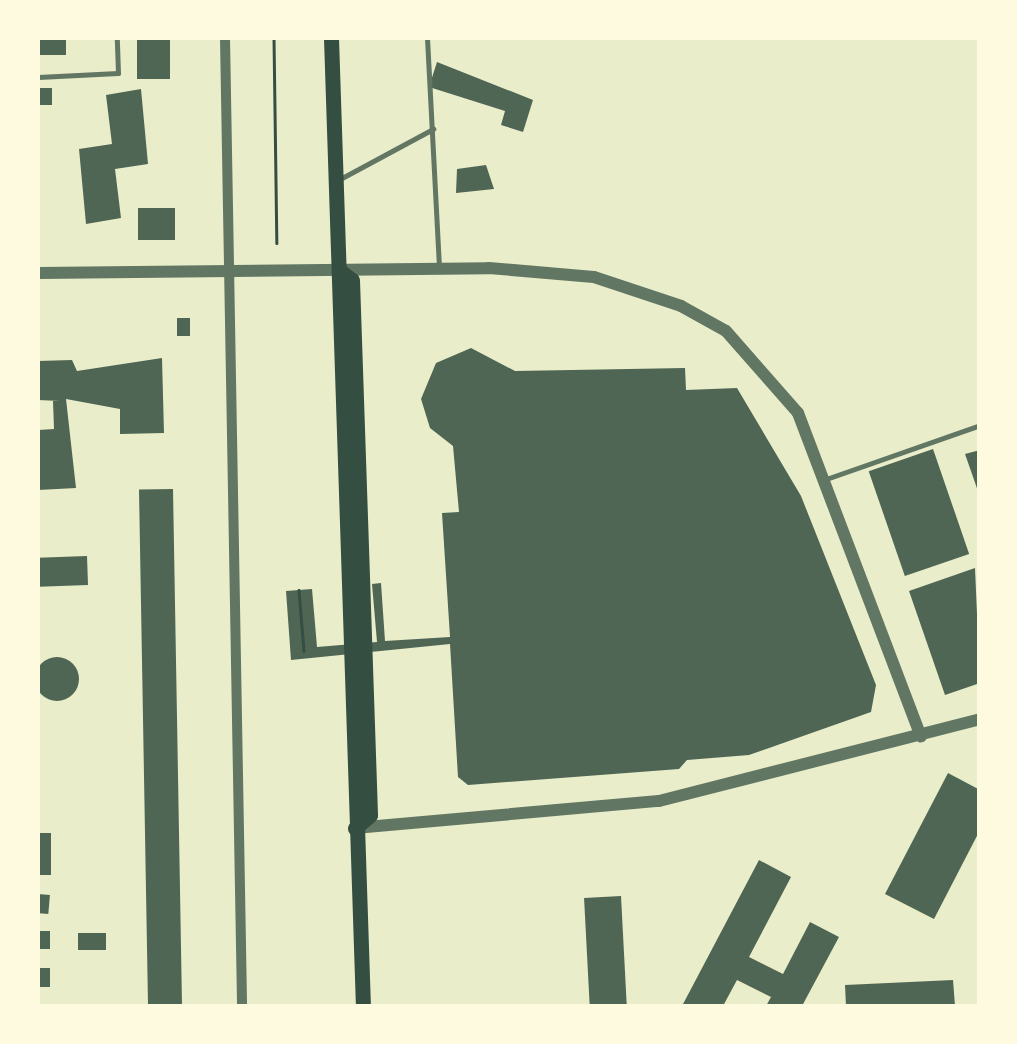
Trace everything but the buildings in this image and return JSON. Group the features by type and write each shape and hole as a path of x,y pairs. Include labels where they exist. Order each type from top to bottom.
{"main road":[{"path":"331,38 363,1006"}],"street":[{"path":"225,38 242,1006"},
{"path":"38,273 439,268 594,277 681,306 726,332 763,368 829,478 921,736"},
{"path":"355,828 659,802 980,718"}],"lane":[{"path":"38,76 118,73 117,38"},
{"path":"427,38 439,268"},
{"path":"337,180 434,129"},
{"path":"829,478 980,426"}],"path":[{"path":"274,38 276,243"},
{"path":"299,590 304,651"}]}
